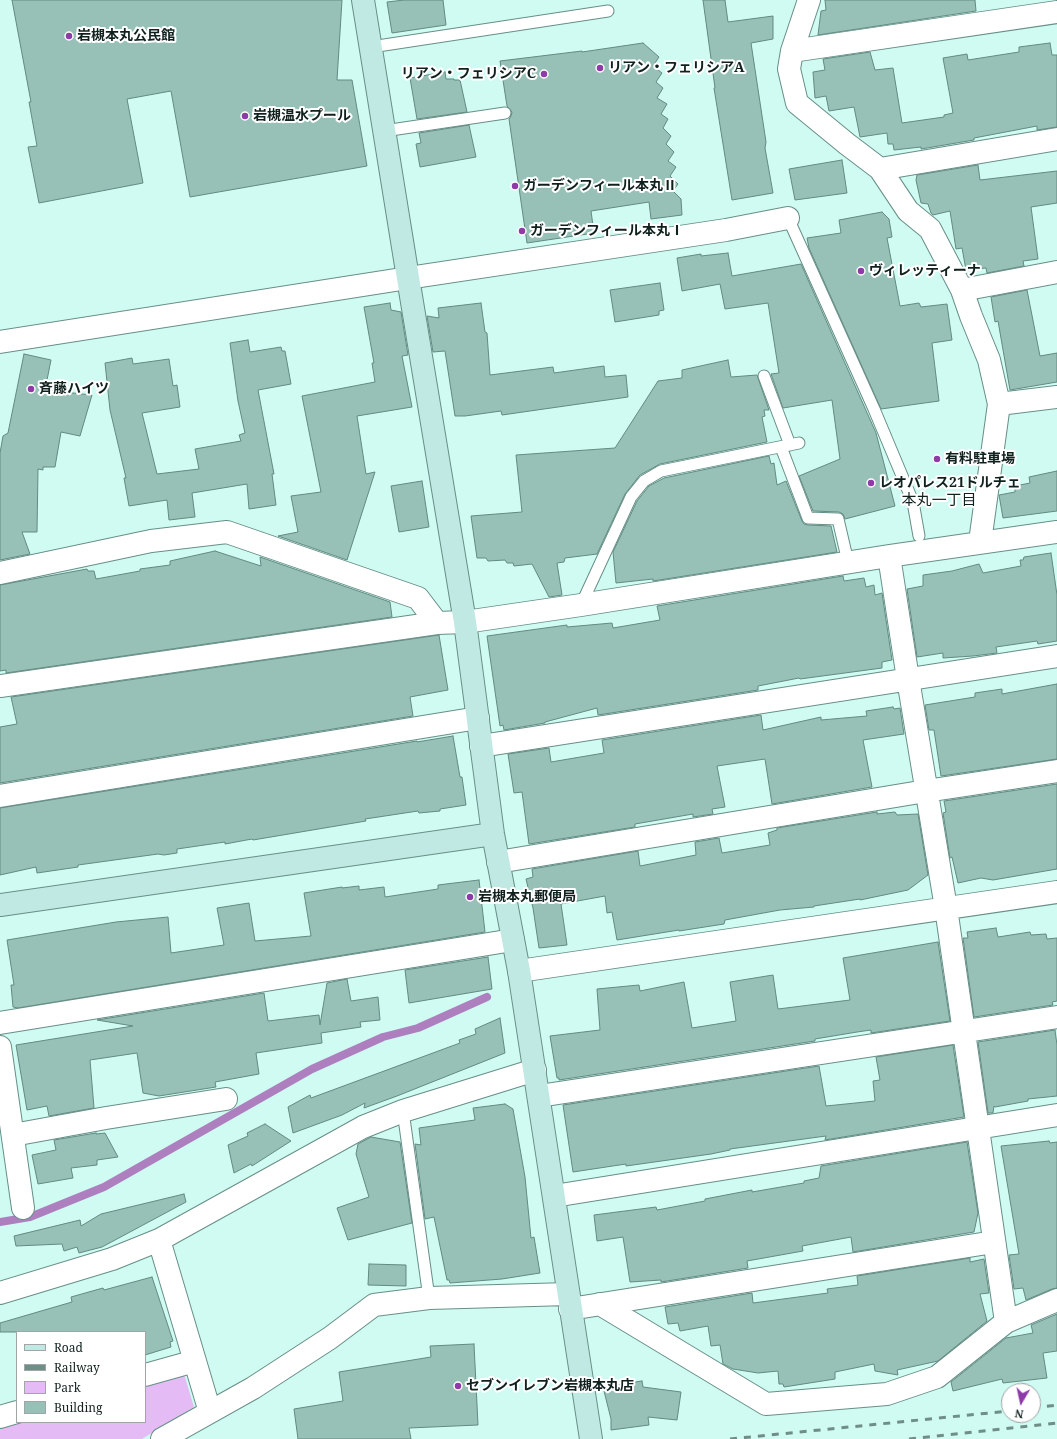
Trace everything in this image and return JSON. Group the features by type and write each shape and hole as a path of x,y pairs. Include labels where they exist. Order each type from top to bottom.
{"street":[{"path":"363,0 465,622 493,834 520,971 569,1302 591,1439"},
{"path":"809,0 792,51 790,70 797,103 880,169 908,211 930,230 962,290 971,316 990,360 999,404 980,542"},
{"path":"792,51 1057,12"},
{"path":"880,169 1057,139"},
{"path":"0,342 726,230 788,218"},
{"path":"962,290 1057,272"},
{"path":"999,404 1057,397"},
{"path":"0,573 151,541 227,532 418,598 437,623"},
{"path":"0,686 437,623 465,622 848,562 1057,532"},
{"path":"889,556 946,908 1006,1322"},
{"path":"482,746 1057,656"},
{"path":"0,796 478,718"},
{"path":"498,862 926,791 1057,771"},
{"path":"0,905 493,834"},
{"path":"520,971 1057,892"},
{"path":"0,1023 513,940"},
{"path":"539,1096 1057,1017"},
{"path":"0,1047 6,1137 23,1208"},
{"path":"0,1292 112,1259 159,1240 363,1127 403,1112 535,1070"},
{"path":"6,1137 106,1118 226,1099"},
{"path":"554,1196 1057,1115"},
{"path":"159,1240 210,1412"},
{"path":"162,1439 253,1388 330,1338 374,1305 429,1298 600,1304 994,1242"},
{"path":"600,1304 766,1404 886,1394 937,1377 1006,1322 1057,1300"},
{"path":"146,1375 195,1361"},
{"path":"0,1417 16,1412"}],"lane":[{"path":"371,47 608,11"},
{"path":"384,130 505,113"},
{"path":"788,218 871,402 913,502 919,536"},
{"path":"764,376 790,445 808,518 838,519 848,562"},
{"path":"581,605 631,497 644,481 661,471 790,445"},
{"path":"403,1112 429,1298"}],"green space":[{"path":"184,1374 194,1407 142,1439 0,1439 0,1429 21,1423 146,1423 146,1386"}],"building":[{"path":"12,0 342,0 337,80 352,80 367,166 190,197 171,91 127,99 143,183 39,203 28,147 37,146 29,102 31,102"},
{"path":"404,0 443,0 446,25 392,33 387,2"},
{"path":"703,0 725,0 728,22 773,16 773,39 751,43 766,142 765,148 773,193 732,200 714,88"},
{"path":"825,0 975,0 976,11 818,35 821,11 826,10"},
{"path":"643,43 659,57 653,66 662,73 656,82 663,88 657,98 667,104 661,114 668,119 663,128 671,136 666,144 674,152 668,161 676,167 670,176 678,184 673,191 681,199 682,215 651,219 649,202 591,211 594,233 527,243 509,119 512,112 507,106 500,61 582,52"},
{"path":"1050,43 1052,55 1057,55 1057,127 1037,130 1037,126 974,138 974,140 921,149 921,147 894,150 893,144 888,144 887,133 860,137 854,107 829,111 826,96 815,98 813,72 825,70 823,59 870,52 875,70 893,68 902,123 944,117 944,115 953,113 943,58 967,54 968,60 1019,52 1019,47"},
{"path":"445,72 446,79 460,80 467,112 417,119 410,78"},
{"path":"469,125 476,157 420,167 416,144 421,143 419,133"},
{"path":"842,160 847,193 795,200 789,169"},
{"path":"978,165 980,180 1057,171 1057,203 1031,207 1038,259 1023,261 1024,266 987,273 986,268 966,270 962,248 956,249 950,211 933,215 928,204 921,203 916,180 917,175"},
{"path":"882,212 889,219 892,237 887,238 900,306 919,303 921,307 947,304 952,340 932,343 939,401 881,409 809,248 807,238 841,233 839,220"},
{"path":"728,253 732,276 801,264 876,433 895,506 845,519 843,514 839,512 813,511 799,476 840,459 832,400 783,408 771,374 779,373 768,303 725,309 720,284 682,291 677,258 701,254 701,256"},
{"path":"660,283 664,310 659,311 659,315 615,322 610,290"},
{"path":"1027,290 1040,356 1057,353 1057,382 1010,390 998,321 995,322 991,297"},
{"path":"390,303 391,310 401,312 408,355 402,356 412,407 357,416 366,474 375,472 347,560 278,536 298,532 291,496 321,492 302,396 375,382 372,363 374,363 364,307"},
{"path":"481,303 485,332 487,333 490,375 553,367 554,373 604,366 605,377 626,375 628,397 502,415 501,411 455,416 445,351 433,352 427,316 439,318 438,308"},
{"path":"248,340 250,352 281,347 282,351 285,351 291,384 258,390 274,474 272,474 276,505 249,509 247,484 192,493 195,517 169,520 167,500 129,506 124,478 126,478 110,410 105,363 132,358 133,364 169,359 173,386 177,385 180,407 142,413 157,474 199,469 195,449 241,441 239,435 245,433 238,401 230,343"},
{"path":"24,354 51,360 45,390 92,395 80,436 61,432 55,467 43,467 43,470 38,469 37,532 22,532 30,554 0,560 0,453 3,436 8,433"},
{"path":"728,360 731,377 757,375 769,410 764,410 765,416 762,417 767,442 660,464 640,475 625,494 597,554 565,558 564,562 557,563 562,595 549,597 532,564 514,566 513,563 507,563 505,560 488,561 486,558 477,558 471,516 522,512 516,455 615,448 658,381 682,378 682,370"},
{"path":"769,456 771,464 774,463 777,485 786,481 804,524 831,526 837,552 653,581 653,579 616,583 613,552 637,501 649,486 664,478"},
{"path":"1057,471 1057,511 1003,518 999,495 1015,492 1015,486 1030,483 1029,477"},
{"path":"422,481 429,527 399,532 391,486"},
{"path":"215,551 261,566 260,557 390,602 392,617 6,673 6,670 0,671 0,585 87,569 88,571 94,571 96,579 140,571 140,569 170,565 170,561"},
{"path":"1051,553 1057,595 1057,641 1038,644 1037,641 996,647 997,653 973,656 943,658 943,653 917,657 907,589 923,586 923,575 952,571 979,564 983,573 1021,566 1020,560 1023,560 1024,557"},
{"path":"843,576 844,581 864,578 866,587 874,585 875,595 882,593 892,660 882,662 882,668 799,678 758,686 758,690 598,715 597,708 545,723 504,730 503,725 500,726 487,636 567,625 567,627 612,623 613,628 660,620 657,606"},
{"path":"439,635 448,690 410,697 413,716 0,783 0,727 17,724 11,697"},
{"path":"1057,684 1057,759 941,776 934,730 929,730 925,705 975,697 975,693 1002,689 1002,694"},
{"path":"893,707 894,709 900,708 904,734 863,740 872,787 772,804 765,759 717,766 725,807 712,809 713,814 693,817 693,814 635,824 635,827 529,844 522,792 514,793 508,754 549,748 551,762 604,753 602,740 761,715 763,730 821,717 821,720 867,716 866,711"},
{"path":"453,736 460,777 462,777 466,805 440,809 440,811 419,813 418,811 365,819 366,821 253,840 225,844 225,842 177,849 177,853 164,855 158,854 78,865 78,867 37,873 36,867 0,875 0,808"},
{"path":"1057,784 1057,869 993,880 981,878 958,883 952,857 950,858 943,813 946,812 944,801"},
{"path":"877,812 877,814 895,812 897,815 918,814 928,875 908,890 860,900 814,907 780,910 725,920 724,924 617,940 612,912 607,913 605,896 561,904 567,945 539,948 533,908 526,879 533,877 532,869 638,851 640,866 696,855 695,842 719,838 722,853 770,845 768,833 777,830 777,828"},
{"path":"479,880 485,932 18,1008 13,1007 11,985 14,985 7,940 116,922 168,917 171,953 224,945 217,908 249,903 255,941 311,936 304,893 342,887 359,886 359,890 384,887 385,897 438,889 438,885"},
{"path":"996,928 998,937 1030,932 1031,935 1046,934 1047,939 1057,938 1057,1001 1052,1002 1053,1005 974,1017 963,938 968,938 967,932"},
{"path":"938,942 950,1021 871,1033 871,1030 857,1032 815,1039 815,1041 559,1080 559,1078 557,1078 550,1036 600,1030 597,989 639,985 640,991 684,982 692,1028 736,1021 730,982 773,975 778,1009 850,1000 843,958"},
{"path":"488,957 492,989 409,1003 405,970"},
{"path":"347,979 351,1001 378,997 380,1020 360,1022 361,1027 321,1033 322,1043 256,1053 259,1074 215,1082 216,1087 159,1096 143,1093 137,1053 90,1060 94,1108 49,1116 47,1106 27,1110 16,1045 133,1026 97,1020 264,993 268,1021 319,1015 320,1025 327,983"},
{"path":"500,1018 505,1053 364,1108 365,1103 342,1115 293,1133 288,1107 310,1095 311,1098 460,1043 459,1040 476,1034 475,1029"},
{"path":"1055,1030 1057,1045 1057,1096 1028,1099 1028,1101 994,1106 993,1113 988,1113 978,1042"},
{"path":"953,1045 964,1117 825,1140 826,1136 730,1149 711,1154 573,1172 563,1105 819,1066 826,1106 875,1101 873,1081 880,1080 876,1057"},
{"path":"505,1104 513,1109 525,1177 531,1238 534,1237 540,1273 502,1279 450,1283 449,1280 447,1280 434,1217 425,1219 415,1144 421,1145 419,1128 475,1120 473,1108"},
{"path":"265,1124 291,1141 252,1166 251,1164 234,1173 228,1145 248,1136 247,1133"},
{"path":"96,1133 105,1133 118,1157 97,1160 97,1165 71,1168 73,1178 38,1184 32,1155 56,1150 54,1140"},
{"path":"371,1137 400,1142 412,1223 348,1240 337,1208 369,1197 356,1154 358,1144"},
{"path":"1049,1141 1050,1143 1057,1142 1057,1288 1026,1300 1023,1288 1014,1289 1009,1255 1019,1254 1001,1146"},
{"path":"967,1142 978,1213 974,1232 853,1252 851,1237 802,1246 803,1251 747,1261 748,1268 661,1282 661,1280 630,1282 623,1237 597,1241 594,1215 656,1207 657,1210 752,1190 752,1192 804,1183 804,1181 819,1178 821,1166"},
{"path":"184,1194 186,1202 102,1247 79,1253 77,1247 64,1251 62,1244 16,1246 14,1236 80,1220 81,1226 101,1214"},
{"path":"970,1258 970,1262 984,1259 989,1293 980,1294 987,1321 938,1361 897,1370 898,1375 875,1371 874,1364 835,1372 835,1379 784,1387 783,1384 779,1384 778,1371 758,1373 733,1369 723,1364 720,1345 711,1346 708,1326 680,1331 678,1323 668,1324 665,1307 752,1293 753,1303 828,1293 827,1289 858,1285 857,1276"},
{"path":"369,1264 406,1265 406,1286 368,1285"},
{"path":"152,1277 173,1341 170,1342 171,1347 146,1355 146,1331 0,1332 0,1323 72,1302 71,1297 103,1288 104,1290"},
{"path":"1057,1314 1057,1351 1043,1353 1047,1378 1003,1383 1002,1379 953,1391 951,1382 1006,1338 1033,1333 1031,1325"},
{"path":"474,1344 478,1425 409,1428 411,1439 298,1439 294,1409 343,1401 339,1372 431,1357 430,1346"},
{"path":"642,1381 643,1387 681,1392 677,1420 648,1417 649,1425 611,1430 611,1419 603,1387"}],"waterway":[{"path":"0,1222 30,1217 104,1187 312,1069 383,1037 418,1028 487,997"}],"railway":[{"path":"1041,1407 1057,1405"},
{"path":"730,1439 1001,1412"},
{"path":"909,1439 1057,1423"}],"place":[{"name":"岩槻本丸公民館","path":"69,36"},
{"name":"リアン・フェリシアA","path":"600,68"},
{"name":"リアン・フェリシアC","path":"544,74"},
{"name":"岩槻温水プール","path":"245,116"},
{"name":"ガーデンフィール本丸Ⅱ","path":"515,186"},
{"name":"ガーデンフィール本丸Ⅰ","path":"522,231"},
{"name":"ヴィレッティーナ","path":"861,271"},
{"name":"斉藤ハイツ","path":"31,389"},
{"name":"有料駐車場","path":"937,459"},
{"name":"レオパレス21ドルチェ","path":"871,483"},
{"name":"岩槻本丸郵便局","path":"470,897"},
{"name":"セブンイレブン岩槻本丸店","path":"458,1386"}],"district":[{"name":"本丸一丁目","path":"939,501"}]}
